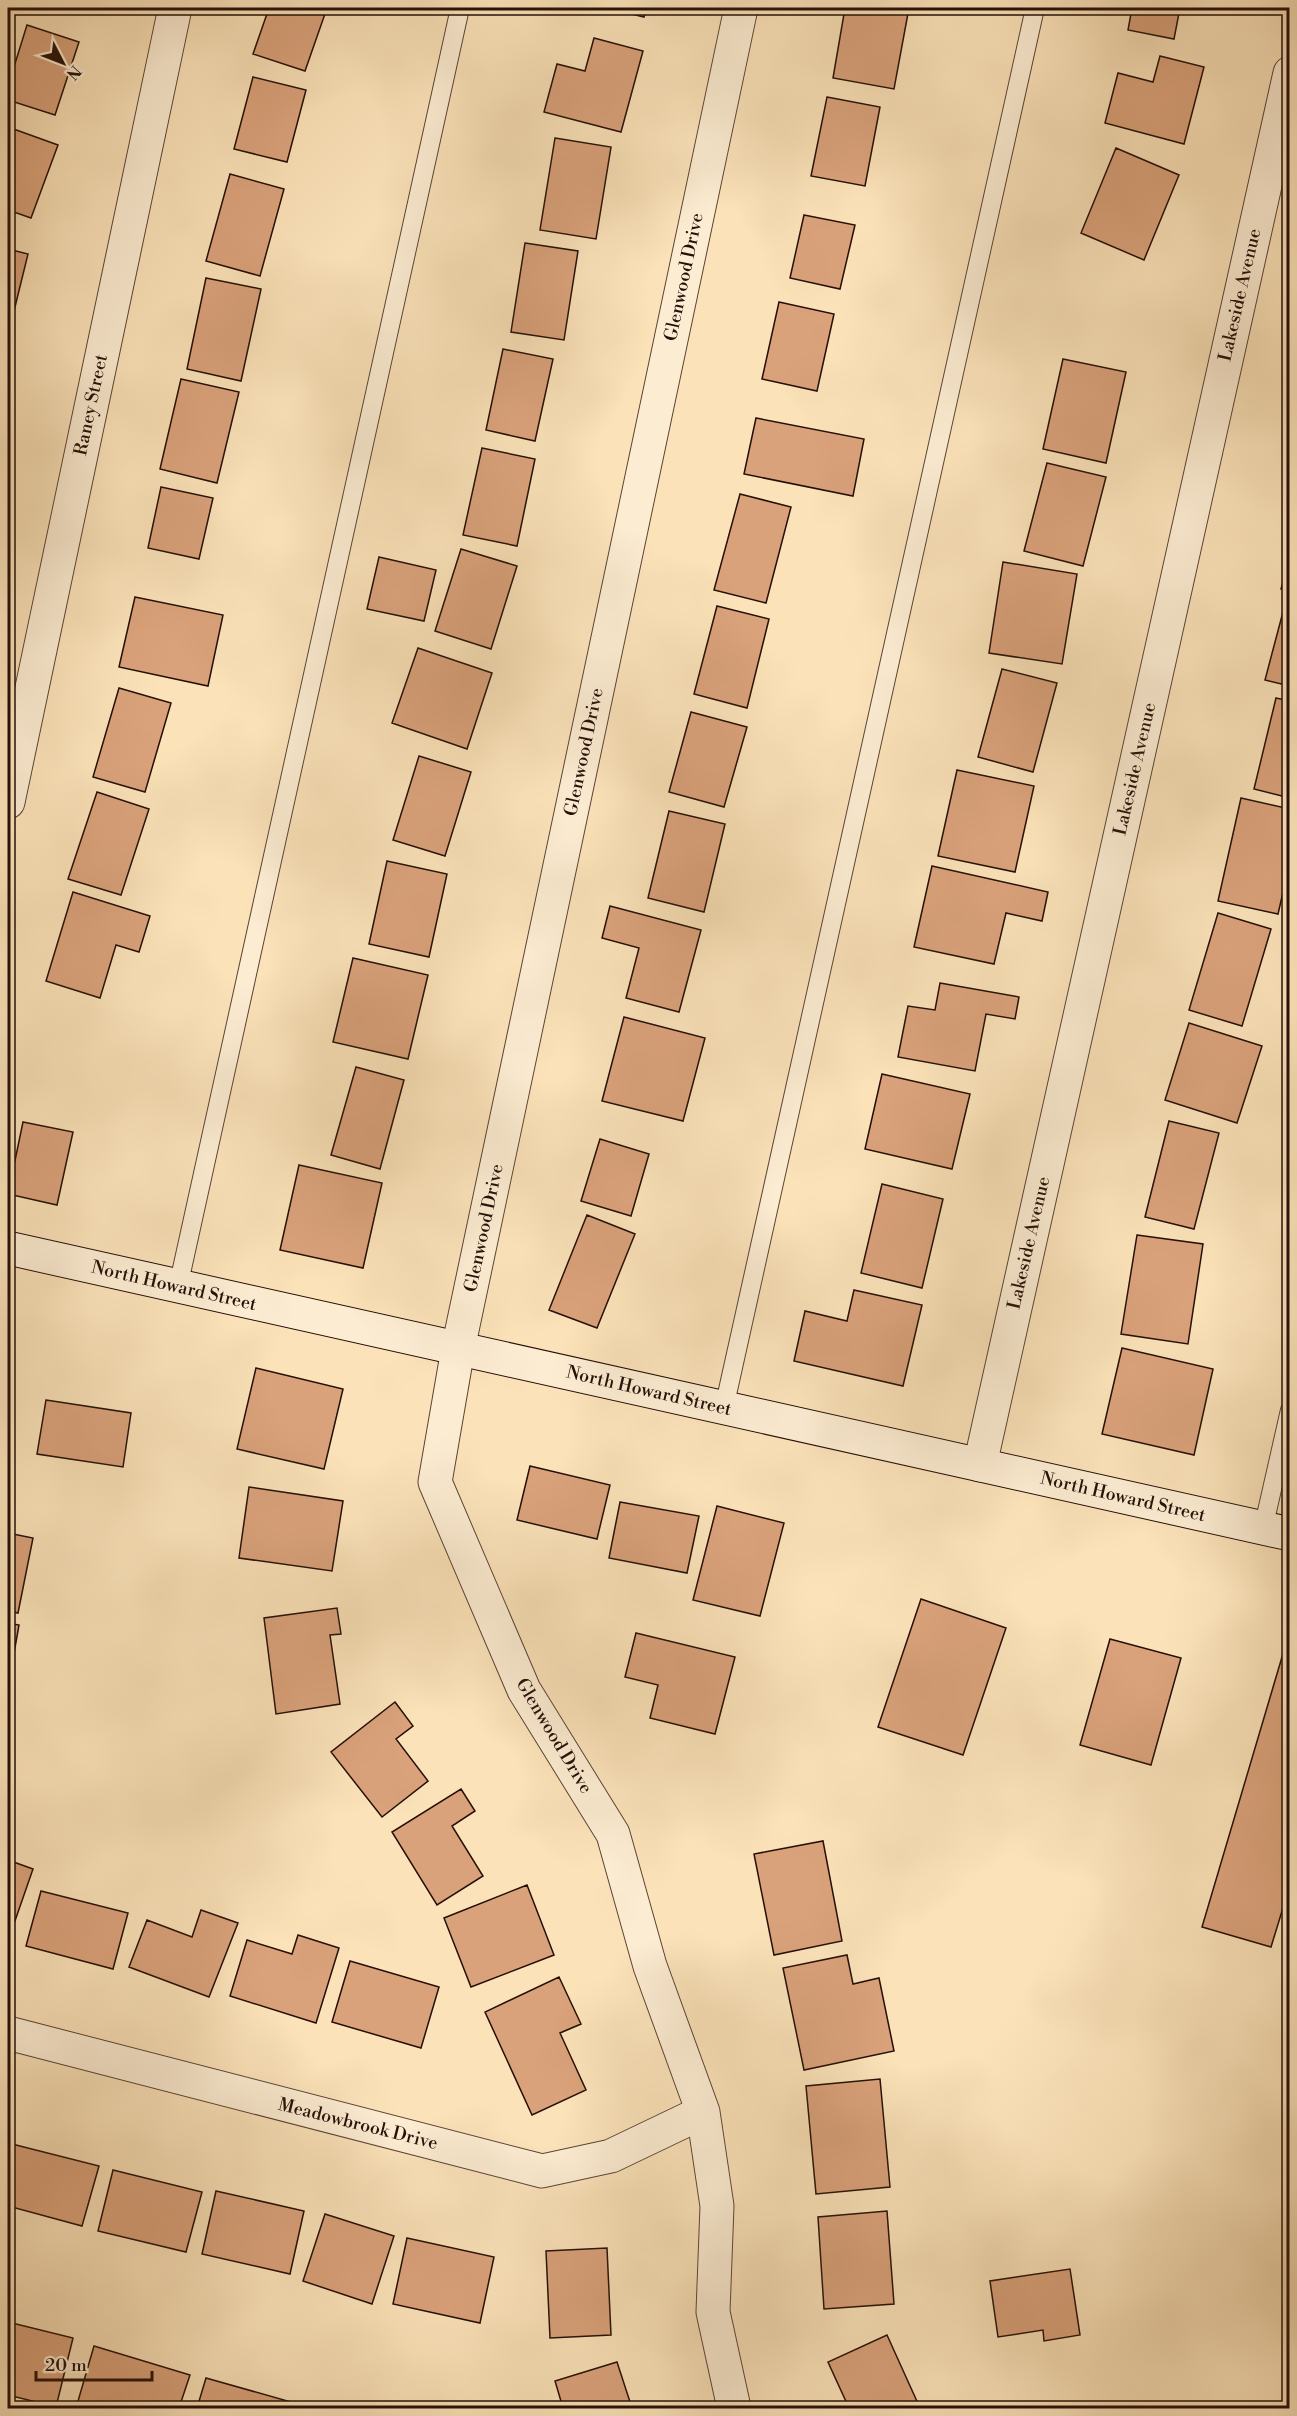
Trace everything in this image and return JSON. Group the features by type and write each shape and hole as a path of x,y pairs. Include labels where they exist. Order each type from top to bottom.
{"street":[{"name":"Raney Street","path":"8,802 175,8"},
{"name":"Glenwood Drive","path":"734,2409 713,2312 717,2206 703,2112 650,1966 613,1834 524,1690 435,1482 458,1349 741,8"},
{"name":"Lakeside Avenue","path":"980,1465 1290,73"},
{"name":"North Howard Street","path":"8,1248 1276,1531"},
{"name":"Meadowbrook Drive","path":"8,2033 542,2171 612,2156 703,2112"}],"lane":[{"path":"178,1287 460,8"},
{"path":"724,1408 1035,8"},
{"path":"1276,1531 1290,1410"}],"building":[{"path":"269,8 327,8 305,71 253,54"},
{"path":"608,8 647,8 644,17"},
{"path":"845,8 909,8 894,89 833,78"},
{"path":"1132,8 1180,8 1174,39 1128,30"},
{"path":"27,25 79,42 55,115 8,100 8,86"},
{"path":"594,38 643,51 621,132 544,112 557,64 585,71"},
{"path":"1160,56 1204,67 1184,144 1105,123 1118,73 1153,82"},
{"path":"253,77 306,90 287,162 234,149"},
{"path":"827,97 880,107 865,186 811,176"},
{"path":"8,127 58,145 31,218 8,210"},
{"path":"555,138 611,147 596,239 540,230"},
{"path":"1116,148 1179,175 1144,260 1081,233"},
{"path":"230,174 284,189 260,276 206,261"},
{"path":"804,215 855,225 840,289 790,278"},
{"path":"525,243 578,251 564,340 511,332"},
{"path":"8,249 28,254 13,315 8,314"},
{"path":"206,278 261,289 241,381 187,369"},
{"path":"779,302 834,314 817,391 762,379"},
{"path":"503,349 553,359 535,441 486,430"},
{"path":"1063,359 1126,372 1106,463 1043,449"},
{"path":"181,379 239,392 217,483 160,469"},
{"path":"756,418 864,439 853,496 744,474"},
{"path":"482,448 535,459 517,546 463,535"},
{"path":"1047,463 1106,477 1083,566 1024,551"},
{"path":"161,487 213,498 199,559 148,548"},
{"path":"740,494 791,507 766,603 714,590"},
{"path":"461,549 517,566 491,649 435,631"},
{"path":"379,557 436,570 424,621 367,609"},
{"path":"1290,557 1290,591 1281,589"},
{"path":"1003,562 1077,574 1062,664 989,653"},
{"path":"135,597 223,615 208,686 119,667"},
{"path":"717,606 769,619 747,708 694,694"},
{"path":"1284,608 1290,609 1290,686 1265,680"},
{"path":"418,648 492,673 467,749 392,723"},
{"path":"1002,669 1057,683 1033,772 978,757"},
{"path":"119,688 171,703 145,792 93,777"},
{"path":"1276,698 1290,701 1290,798 1254,789"},
{"path":"691,712 747,727 724,807 669,792"},
{"path":"419,756 471,772 445,856 393,840"},
{"path":"957,770 1034,786 1015,872 938,856"},
{"path":"97,792 149,809 121,895 68,879"},
{"path":"1241,798 1290,809 1290,862 1278,914 1218,901"},
{"path":"669,811 725,824 704,912 648,898"},
{"path":"387,861 447,874 429,957 369,944"},
{"path":"932,866 1048,892 1042,921 1006,913 994,964 914,947"},
{"path":"73,892 150,916 139,952 116,945 100,998 46,981"},
{"path":"610,906 701,930 679,1012 626,998 639,948 602,938"},
{"path":"1218,913 1271,929 1242,1026 1189,1010"},
{"path":"353,958 428,975 408,1059 333,1042"},
{"path":"940,983 1019,997 1015,1019 986,1014 975,1071 898,1057 908,1006 935,1010"},
{"path":"624,1017 705,1038 683,1121 602,1101"},
{"path":"1189,1023 1262,1046 1237,1123 1165,1100"},
{"path":"356,1067 404,1080 380,1169 331,1155"},
{"path":"882,1074 970,1094 952,1169 865,1149"},
{"path":"1169,1121 1219,1133 1194,1229 1145,1217"},
{"path":"23,1122 73,1132 57,1205 8,1194"},
{"path":"600,1139 649,1154 631,1216 581,1201"},
{"path":"299,1165 382,1183 363,1268 280,1250"},
{"path":"882,1184 943,1199 922,1288 861,1273"},
{"path":"587,1215 635,1234 597,1328 549,1310"},
{"path":"1137,1235 1203,1244 1188,1344 1121,1334"},
{"path":"854,1290 922,1305 903,1386 794,1361 805,1311 847,1321"},
{"path":"1122,1348 1213,1369 1194,1455 1102,1434"},
{"path":"256,1368 343,1389 324,1469 237,1449"},
{"path":"46,1400 131,1413 123,1467 37,1454"},
{"path":"530,1466 610,1485 597,1539 517,1520"},
{"path":"249,1487 343,1501 332,1571 239,1558"},
{"path":"620,1502 699,1516 687,1573 609,1558"},
{"path":"717,1506 784,1523 760,1616 693,1600"},
{"path":"8,1533 33,1538 18,1613 8,1611"},
{"path":"921,1599 1006,1628 963,1755 878,1727"},
{"path":"337,1608 341,1634 330,1635 340,1704 276,1714 264,1618"},
{"path":"8,1623 19,1625 8,1687"},
{"path":"1290,1630 1290,1885 1271,1947 1202,1927"},
{"path":"636,1633 735,1657 715,1734 650,1718 658,1685 625,1677"},
{"path":"1110,1639 1181,1658 1151,1765 1080,1745"},
{"path":"395,1702 413,1726 396,1739 428,1781 382,1817 331,1752"},
{"path":"461,1789 475,1811 452,1826 483,1876 437,1905 392,1832"},
{"path":"823,1841 842,1941 774,1955 754,1854"},
{"path":"8,1860 33,1869 8,1941"},
{"path":"527,1885 554,1955 471,1987 444,1918"},
{"path":"41,1891 128,1913 113,1969 26,1946"},
{"path":"201,1910 238,1923 209,1997 129,1967 147,1920 192,1937"},
{"path":"298,1935 339,1948 316,2023 230,1996 247,1940 292,1954"},
{"path":"847,1955 853,1984 879,1978 894,2051 804,2070 783,1968"},
{"path":"350,1961 439,1987 421,2048 332,2022"},
{"path":"559,1977 581,2024 560,2033 586,2090 532,2115 485,2012"},
{"path":"880,2079 890,2187 816,2194 806,2086"},
{"path":"12,2144 99,2166 82,2226 8,2206 8,2161"},
{"path":"113,2170 202,2192 186,2252 98,2231"},
{"path":"216,2191 304,2211 290,2274 202,2254"},
{"path":"887,2211 894,2304 824,2309 818,2217"},
{"path":"325,2214 394,2236 372,2304 303,2281"},
{"path":"407,2238 494,2257 480,2323 393,2304"},
{"path":"607,2248 611,2335 550,2338 546,2251"},
{"path":"1070,2269 1080,2335 1044,2341 1043,2330 998,2337 990,2281"},
{"path":"8,2322 73,2338 56,2407 8,2395"},
{"path":"887,2335 920,2408 849,2408 828,2362"},
{"path":"94,2346 190,2375 179,2408 76,2408"},
{"path":"617,2362 632,2408 563,2408 555,2381"},
{"path":"206,2378 291,2402 290,2408 197,2408"},
{"path":"307,2402 339,2408 305,2408"}]}
